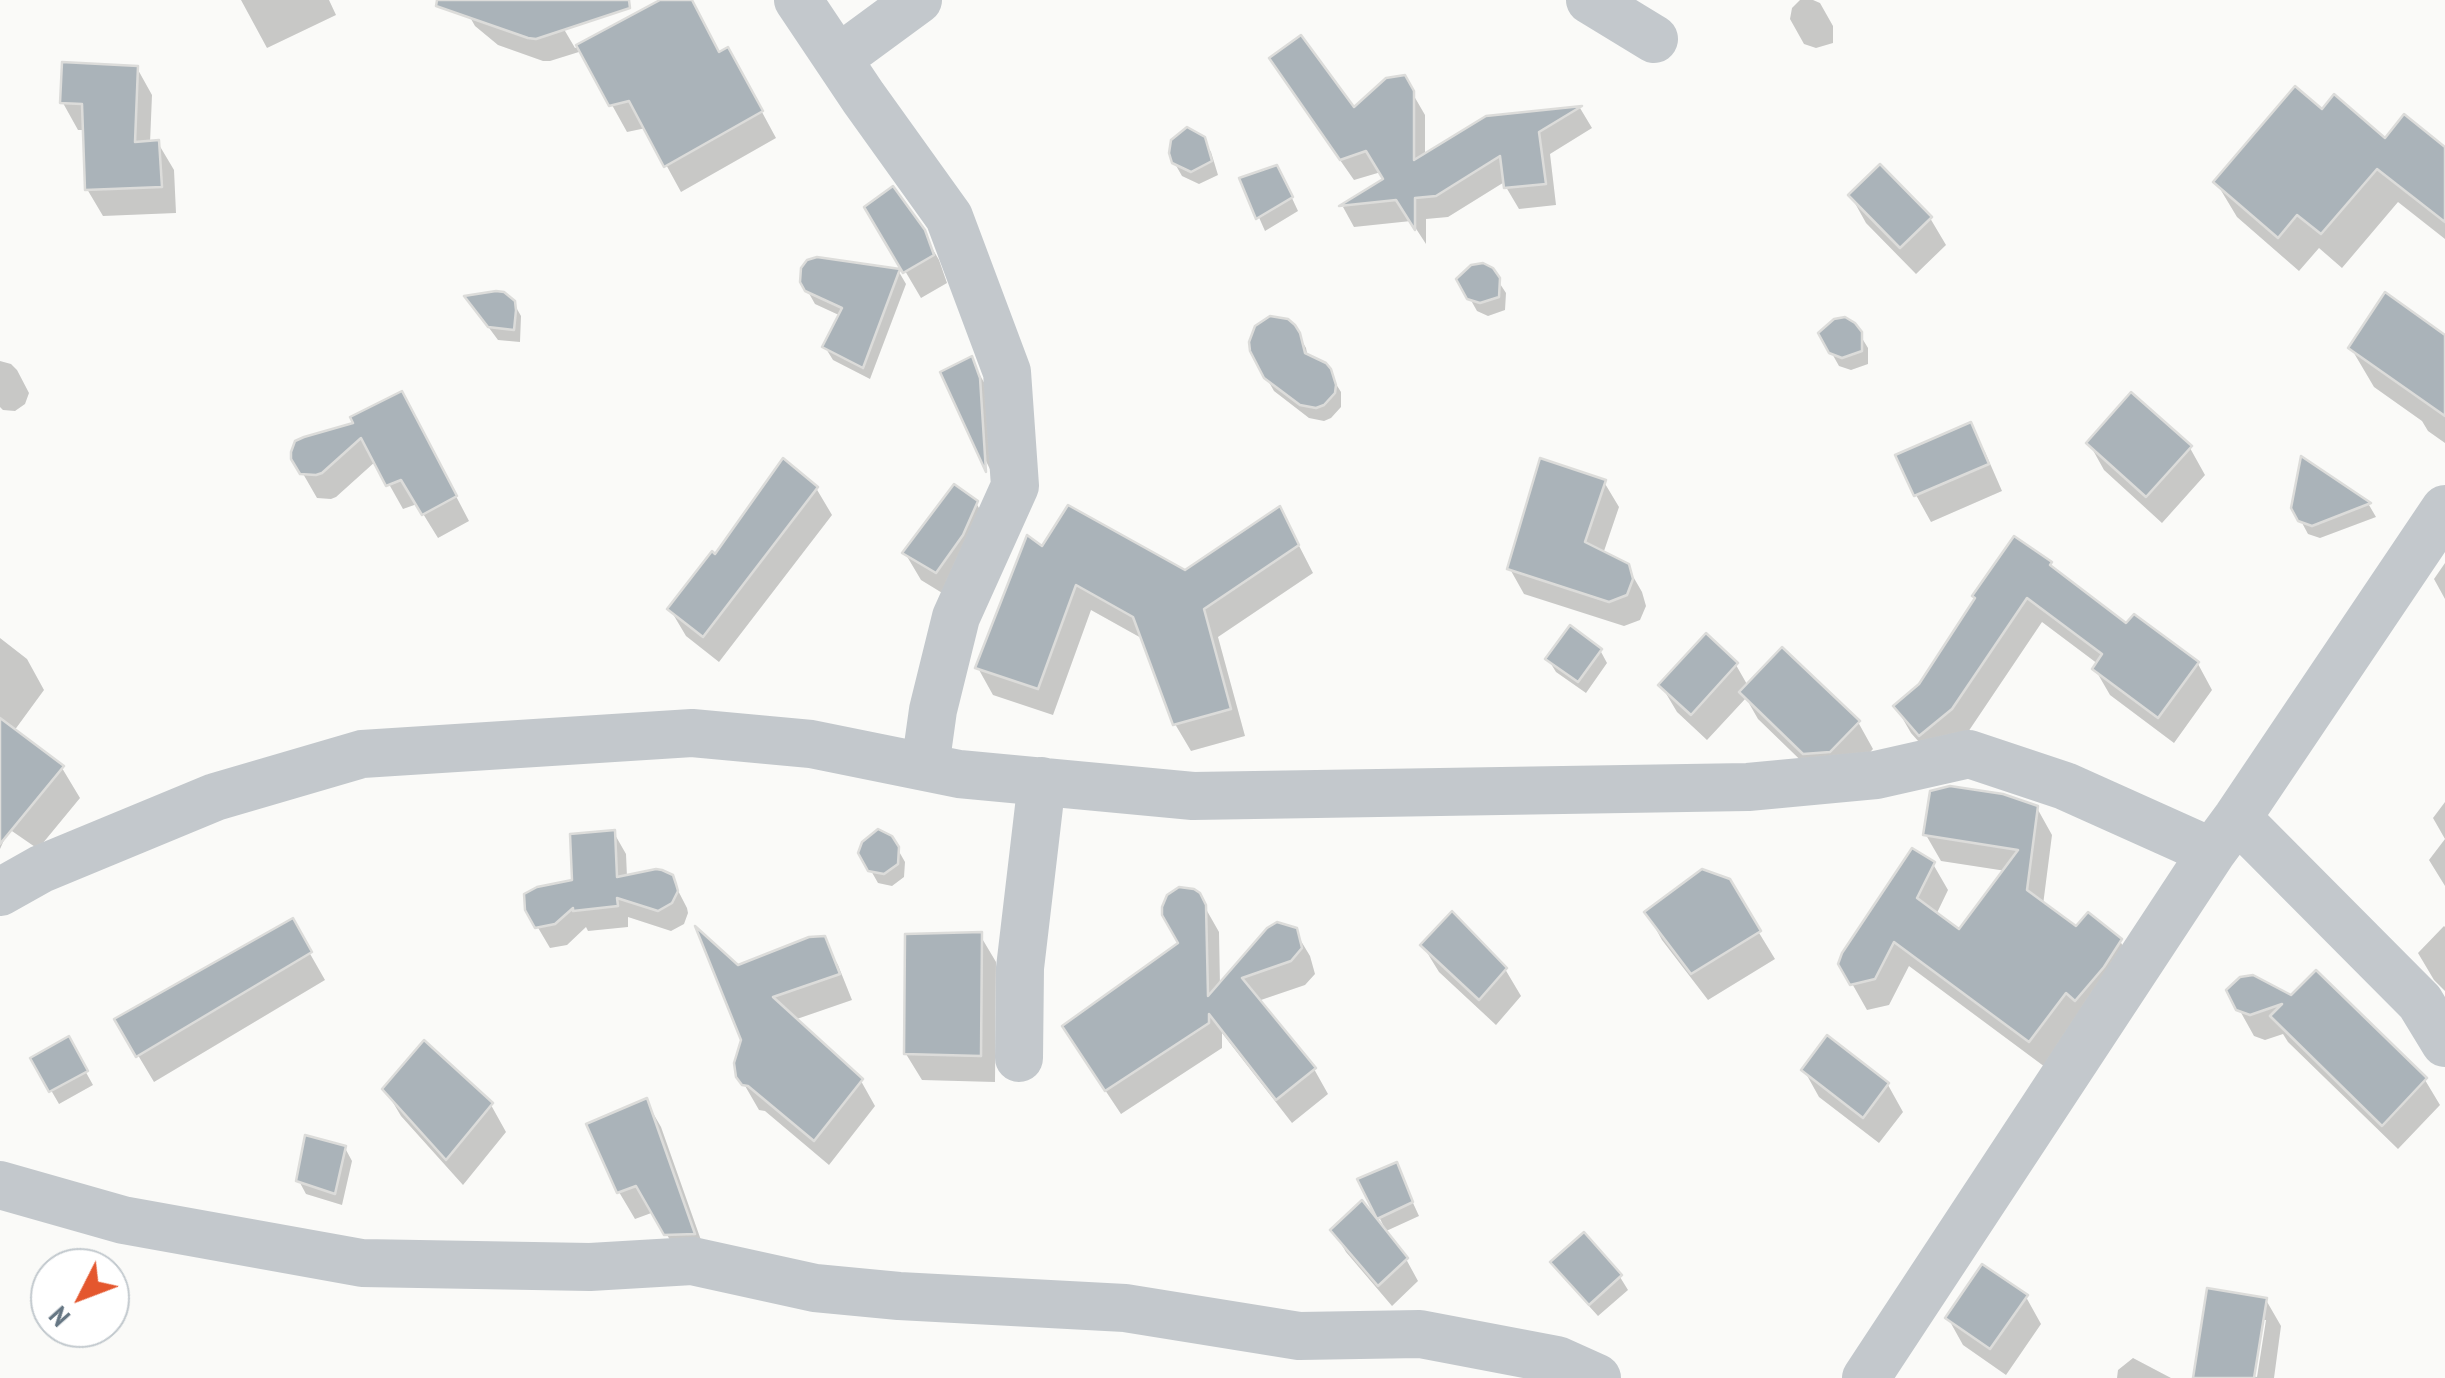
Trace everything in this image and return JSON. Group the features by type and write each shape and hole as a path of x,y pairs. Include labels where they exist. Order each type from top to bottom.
{"street":[{"path":"798,0 949,217 1008,372 1015,486 956,617 933,710 925,766"},
{"path":"839,58 918,0"},
{"path":"1590,0 1654,39"},
{"path":"1866,1378 2445,509"},
{"path":"0,892 41,869 216,797 362,754 692,734 811,744 959,774 1193,796 1748,787 1876,775 1969,754 2225,835 2420,1002 2445,1043"},
{"path":"1019,1058 1020,968 1042,781"},
{"path":"0,1185 122,1220 362,1263 590,1267 692,1262 815,1288 1124,1308 1299,1336 1420,1334 1557,1360 1597,1378"}],"building":[{"path":"437,0 629,0 630,8 536,39 436,6"},
{"path":"660,0 692,0 719,52 728,47 763,111 664,167 629,101 609,106 576,45"},
{"path":"1301,35 1354,107 1386,78 1405,75 1414,91 1414,160 1486,116 1582,106 1539,132 1546,184 1504,188 1500,156 1436,196 1415,198 1415,230 1396,200 1339,206 1383,179 1366,151 1340,160 1269,58"},
{"path":"62,62 138,66 135,142 159,140 162,187 85,190 82,104 60,103"},
{"path":"2295,86 2322,109 2334,94 2385,138 2404,114 2445,147 2445,222 2377,169 2321,234 2297,215 2278,238 2213,182"},
{"path":"1187,127 1205,137 1212,161 1191,172 1172,163 1169,153 1171,140"},
{"path":"1880,164 1932,217 1900,248 1848,195"},
{"path":"1277,165 1293,197 1256,219 1239,178"},
{"path":"893,186 925,230 934,255 903,273 864,207"},
{"path":"817,257 900,269 863,368 822,347 842,308 805,291 800,282 801,268 807,260"},
{"path":"1483,263 1500,278 1499,297 1480,303 1467,299 1456,279 1471,265"},
{"path":"496,291 515,301 514,330 488,327 464,296"},
{"path":"2385,292 2445,335 2445,416 2348,348"},
{"path":"1270,316 1288,319 1295,325 1305,353 1331,369 1335,393 1324,405 1300,405 1264,378 1249,342 1255,326"},
{"path":"1845,317 1862,332 1862,351 1842,358 1829,353 1818,333 1834,319"},
{"path":"972,356 980,378 986,472 940,372"},
{"path":"402,391 457,496 422,515 401,480 386,486 361,438 322,473 300,474 291,459 295,441 353,423 350,417"},
{"path":"2131,392 2192,446 2146,497 2086,443"},
{"path":"1971,422 1989,464 1914,496 1895,455"},
{"path":"2301,456 2371,503 2312,526 2298,521 2291,508"},
{"path":"783,458 818,487 703,637 667,609 712,551 715,554"},
{"path":"1540,458 1606,480 1585,542 1629,564 1633,579 1627,595 1609,602 1507,569"},
{"path":"954,484 978,501 963,535 936,573 902,553"},
{"path":"1068,505 1185,570 1280,506 1299,545 1204,609 1231,709 1173,725 1133,617 1076,585 1038,689 975,668 1027,535 1042,546"},
{"path":"2014,536 2126,623 2134,614 2199,662 2158,718 2092,669 2102,654 2027,598 1952,709 1919,736 1893,706 1919,684"},
{"path":"1570,625 1602,649 1578,682 1545,659"},
{"path":"1706,633 1738,663 1691,715 1658,685"},
{"path":"1782,647 1860,721 1830,752 1803,754 1739,692"},
{"path":"0,718 64,766 0,844"},
{"path":"1950,786 2003,794 2038,806 2027,890 2076,926 2088,912 2122,939 2075,1001 2066,993 2029,1042 1894,942 1875,979 1850,985 1838,964 1912,848 1935,862 1917,898 1959,929 2018,850 1923,835 1930,791"},
{"path":"878,829 892,836 899,847 898,864 884,874 868,871 858,853 862,842"},
{"path":"615,830 617,877 656,869 673,875 678,891 672,903 658,911 617,898 618,906 573,908 555,924 535,928 525,910 524,894 537,887 572,880 570,834"},
{"path":"1702,869 1730,879 1761,931 1691,974 1644,912"},
{"path":"1179,887 1200,893 1206,905 1208,996 1267,928 1277,922 1297,928 1302,948 1291,961 1242,978 1316,1068 1276,1100 1209,1014 1209,1023 1105,1091 1062,1026 1178,943 1162,915 1162,907 1167,895"},
{"path":"1452,911 1507,968 1479,1000 1420,945"},
{"path":"293,918 312,952 136,1057 114,1019"},
{"path":"695,926 738,965 809,937 825,936 840,974 773,997 863,1079 814,1141 736,1077 734,1063 741,1040"},
{"path":"982,932 981,1056 904,1054 905,934"},
{"path":"2316,970 2427,1078 2382,1126 2270,1016 2282,1004 2250,1015 2236,1010 2226,990 2240,977 2253,975 2291,995"},
{"path":"1827,1035 1889,1083 1863,1118 1801,1070"},
{"path":"69,1036 88,1071 49,1092 30,1058"},
{"path":"424,1040 493,1103 446,1160 382,1089"},
{"path":"647,1098 695,1234 664,1235 636,1186 617,1193 586,1124"},
{"path":"305,1135 346,1146 335,1194 296,1181"},
{"path":"1397,1162 1413,1202 1377,1219 1357,1179"},
{"path":"1362,1200 1408,1258 1378,1286 1330,1230"},
{"path":"1584,1232 1622,1275 1589,1305 1550,1262"},
{"path":"1982,1264 2028,1295 1990,1349 1945,1318"},
{"path":"2207,1288 2267,1298 2254,1378 2193,1378"}]}
